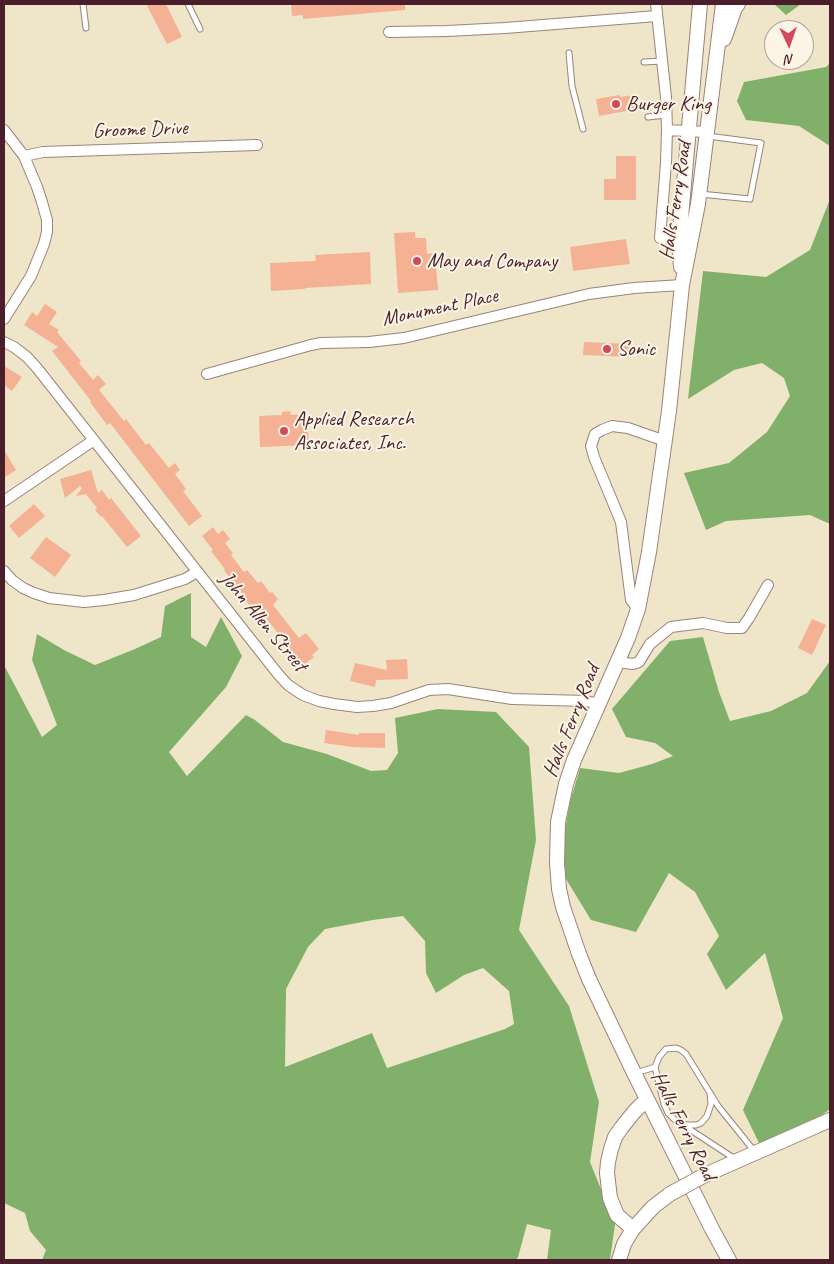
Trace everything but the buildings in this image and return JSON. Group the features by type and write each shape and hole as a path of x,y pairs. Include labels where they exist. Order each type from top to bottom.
{"street":[{"path":"656,4 668,130 660,238 679,240"},
{"name":"Halls Ferry Road","path":"682,285 679,240 700,4"},
{"name":"Halls Ferry Road","path":"723,4 700,194 682,285 676,355 665,442 649,552 638,609 628,638 574,760 566,784 558,822 556,863 563,907 578,954 634,1074 729,1260"},
{"path":"716,55 726,34 734,8 738,4"},
{"path":"389,32 505,28 657,16"},
{"path":"4,130 24,156 47,220 44,244 31,276 4,319"},
{"path":"668,130 689,130 706,134"},
{"name":"Groome Drive","path":"24,156 43,152 257,145"},
{"name":"Monument Place","path":"208,374 311,344 369,342 404,338 589,294 634,288 682,285"},
{"name":"John Allen Street","path":"4,342 27,356 37,368 288,685 319,701 357,707 391,703 429,690 448,689 512,699 586,701 599,704"},
{"path":"638,609 631,600 621,522 591,446 595,434 612,426 628,428 665,442"},
{"path":"4,501 94,440"},
{"path":"4,571 12,580 34,594 49,598 84,602 134,595 185,579 197,572"},
{"path":"618,662 633,664 639,662 650,644 671,627 703,623 727,628 742,628 768,585"},
{"path":"633,1229 617,1215 613,1207 608,1188 608,1162 613,1143 622,1127 648,1099"},
{"path":"619,1260 624,1244 633,1229 653,1207 670,1194 705,1175 830,1120"}],"lane":[{"path":"83,4 86,28"},
{"path":"188,4 200,29"},
{"path":"569,53 572,86 583,129"},
{"path":"644,62 662,61"},
{"path":"648,117 667,115"},
{"path":"700,194 750,199 761,143 706,134"},
{"path":"737,1161 668,1113 655,1067 658,1057 666,1049 676,1048 686,1054 718,1106 755,1153"},
{"path":"634,1074 655,1067"},
{"path":"683,1124 696,1125 705,1119 711,1104 710,1092"}],"green space":[{"path":"774,4 801,4 786,15"},
{"path":"830,63 830,146 799,126 746,120 737,101 744,82 826,67"},
{"path":"830,199 830,524 810,515 726,521 706,530 684,473 729,463 767,432 790,396 784,378 762,363 734,370 688,399 703,271 766,277 810,250"},
{"path":"191,593 191,637 206,647 221,617 242,656 226,687 169,752 187,776 246,715 283,742 327,754 371,771 387,770 398,753 395,718 438,709 496,712 529,747 536,840 519,930 569,1006 599,1102 590,1162 615,1224 610,1260 547,1260 551,1230 527,1224 516,1260 42,1260 46,1250 30,1231 25,1213 4,1203 4,665 42,737 57,725 32,660 37,634 95,665 161,637 165,606","holes":["403,916 425,941 426,973 436,993 464,975 483,968 509,991 514,1024 505,1029 387,1068 372,1033 285,1067 286,989 308,947 325,929"]},
{"path":"703,637 719,692 730,721 771,711 807,693 830,661 830,1109 822,1115 759,1143 743,1110 783,1018 765,953 726,990 707,954 719,936 695,892 669,873 636,932 591,920 566,879 563,841 570,802 580,768 619,773 673,756 655,743 626,737 612,709 670,641"}],"place":[{"name":"Burger King","path":"616,104"},
{"name":"May and Company","path":"417,261"},
{"name":"Sonic","path":"607,349"},
{"name":"Applied Research Associates, Inc.","path":"284,431"}]}
